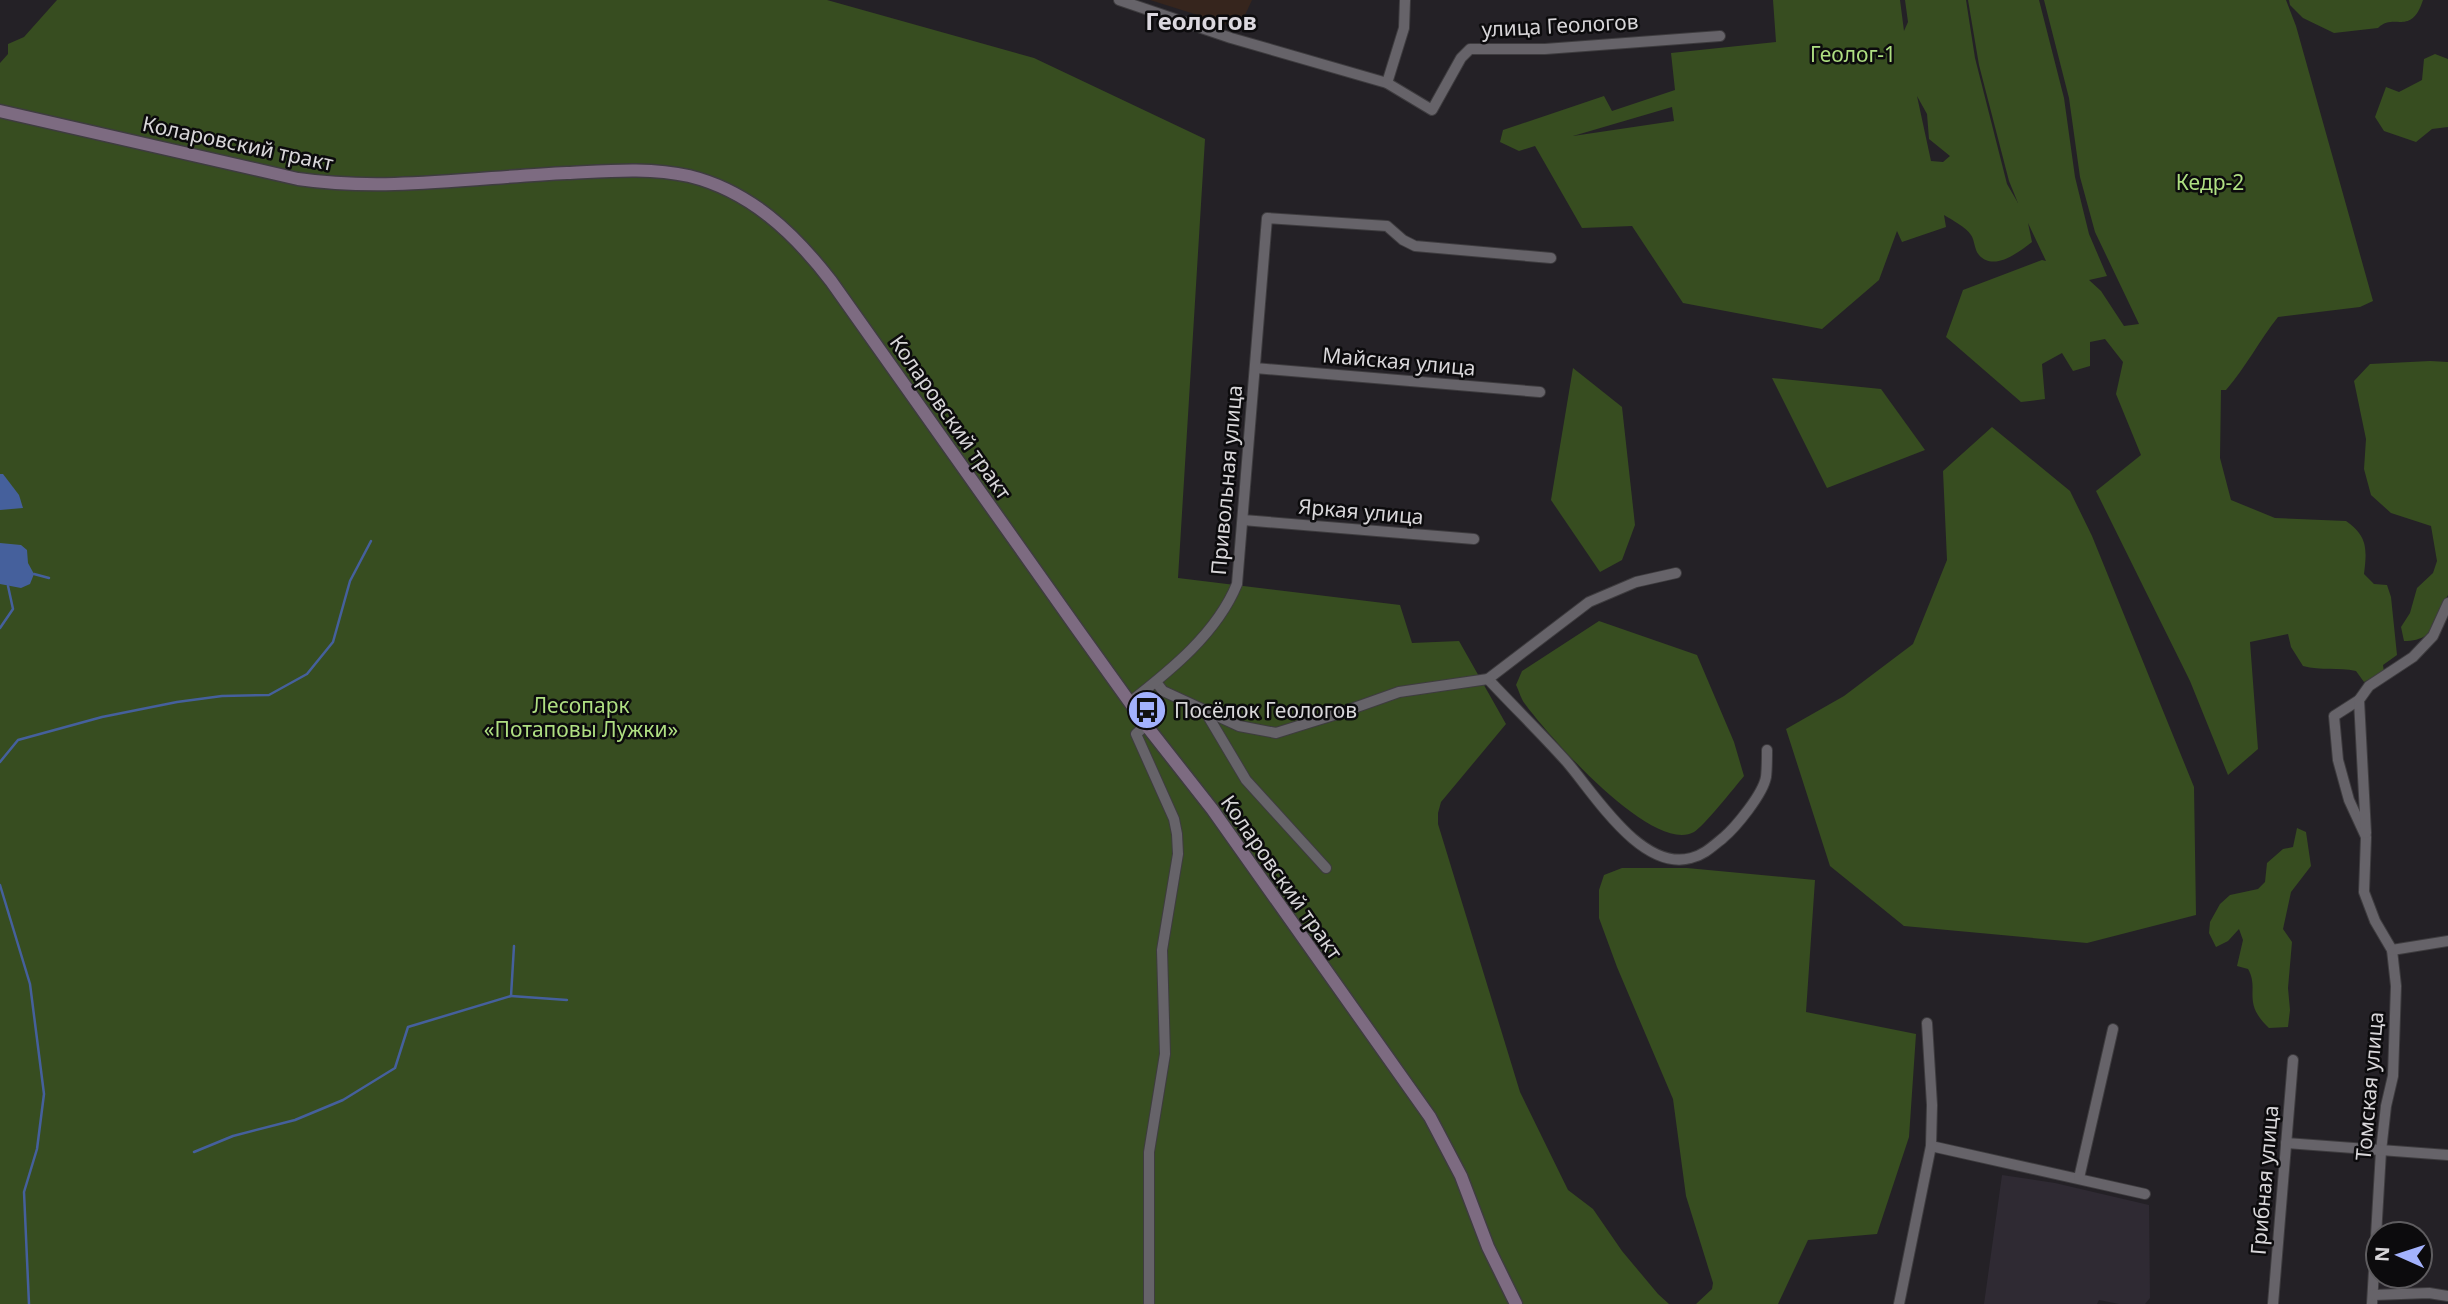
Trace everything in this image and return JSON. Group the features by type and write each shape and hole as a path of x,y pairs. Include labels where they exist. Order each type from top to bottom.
{"street":[{"name":"улица Геологов","path":"1119,0 1231,38 1387,83 1432,110 1461,58 1471,49 1545,49 1720,36"},
{"path":"1387,83 1404,28 1405,0"},
{"name":"Коларовский тракт","path":"1,111 298,179 338,185 391,185 519,175 644,170 689,176 722,188 781,223 831,281 1146,725 1212,809 1430,1117 1461,1176 1488,1247 1516,1304"},
{"name":"Привольная улица","path":"1130,702 1173,669 1229,603 1237,584 1267,218 1387,226 1415,246 1551,258"},
{"name":"Майская улица","path":"1255,368 1540,392"},
{"name":"Яркая улица","path":"1243,520 1474,539"},
{"path":"1156,682 1163,691 1239,726 1276,733 1399,692 1488,679 1589,602 1636,583 1676,573"},
{"path":"2366,837 2359,700 2369,686 2413,657 2433,636 2448,603"},
{"path":"1488,679 1565,761 1625,833 1644,849 1668,858 1689,859 1706,852 1728,834 1749,808 1766,780 1767,750"},
{"name":"Томская улица","path":"2359,700 2334,716 2338,760 2349,800 2366,837 2364,892 2375,921 2392,950 2396,986 2393,1076 2386,1106 2381,1151 2373,1300"},
{"path":"1205,710 1246,780 1326,868"},
{"path":"1146,725 1136,734 1174,819 1178,854 1161,950 1165,1054 1149,1152 1149,1304"},
{"path":"2392,950 2448,941"},
{"path":"1899,1304 1931,1146 1932,1105 1927,1023"},
{"path":"2079,1178 2113,1029"},
{"name":"Грибная улица","path":"2273,1304 2293,1060"},
{"path":"2286,1143 2448,1155"},
{"path":"1931,1146 2145,1195"},
{"path":"2373,1300 2430,1293 2448,1296"}],"shaded area":[{"path":"1150,0 1252,0 1239,28"},
{"path":"2002,1175 2055,1183 2149,1205 2150,1298 2145,1304 2119,1304 2099,1300 2097,1304 1984,1304"}],"green space":[{"name":"Лесопарк «Потаповы Лужки»","path":"57,0 827,0 1034,58 1205,139 1178,578 1400,605 1412,643 1459,641 1506,724 1441,802 1438,824 1520,1092 1568,1190 1593,1209 1622,1251 1669,1304 0,1304 0,63 8,54 8,44 24,37"},
{"path":"1773,0 1900,0 1904,31 1908,22 1905,0 1966,0 1975,58 2007,184 2018,203 2009,181 1979,65 1968,0 2039,0 2064,98 2075,177 2089,234 2107,276 2089,280 2101,291 2124,326 2139,324 2095,232 2080,177 2069,98 2044,0 2286,0 2296,26 2373,301 2360,307 2278,317 2226,390 2221,390 2220,458 2231,500 2275,518 2346,521 2359,532 2366,558 2364,574 2374,584 2387,585 2391,597 2397,655 2383,665 2384,672 2364,682 2356,671 2303,666 2291,647 2288,634 2250,642 2258,749 2228,775 2190,681 2096,491 2141,455 2116,394 2123,362 2105,339 2090,342 2090,366 2073,371 2062,353 2042,364 2045,399 2021,402 1946,337 1963,290 2042,260 2046,261 2028,223 2032,242 2006,259 1992,262 1979,255 1969,232 1944,215 1946,227 1902,242 1897,231 1879,280 1822,329 1683,303 1632,226 1582,228 1535,146 1519,151 1500,142 1503,130 1604,96 1612,111 1675,90 1671,53 1776,42","holes":["1917,96 1927,114 1929,139 1950,156 1943,162 1931,161","1672,107 1674,121 1573,136"]},
{"path":"2289,0 2423,0 2413,18 2408,21 2390,22 2378,28 2334,33 2303,18 2290,5"},
{"path":"2435,54 2448,59 2448,127 2432,129 2416,142 2384,131 2375,117 2386,87 2399,92 2422,80 2424,59"},
{"path":"2448,362 2448,595 2437,623 2430,632 2416,640 2404,641 2401,627 2410,613 2417,588 2433,573 2437,561 2431,526 2391,513 2371,495 2364,469 2366,439 2354,381 2370,364"},
{"path":"1573,368 1622,407 1635,525 1622,560 1600,572 1551,500"},
{"path":"1772,378 1881,389 1925,450 1827,488"},
{"path":"1992,427 2070,491 2092,536 2194,787 2196,915 2087,943 1904,926 1830,866 1786,729 1844,696 1913,644 1947,560 1943,471"},
{"path":"1599,621 1697,655 1734,742 1744,776 1694,832 1676,834 1653,826 1628,810 1602,788 1555,740 1521,697 1516,685 1522,671"},
{"path":"2297,828 2306,832 2311,866 2291,892 2283,929 2292,942 2288,1027 2269,1028 2253,1003 2248,969 2237,966 2243,940 2239,929 2228,941 2216,947 2209,933 2210,922 2220,904 2230,895 2258,889 2265,882 2267,863 2283,849 2293,847"},
{"path":"1622,868 1687,868 1815,880 1806,1012 1916,1034 1909,1137 1877,1234 1808,1240 1778,1304 1696,1304 1712,1289 1713,1283 1686,1196 1673,1099 1599,918 1599,890 1604,875"}],"water":[{"path":"0,474 3,474 19,495 23,508 0,510"},
{"path":"0,543 21,545 27,550 28,563 34,574 30,584 21,588 0,584"}],"waterway":[{"path":"0,762 18,740 102,717 177,702 222,696 269,695 307,674 333,642 350,581 371,541"},
{"path":"34,574 49,578"},
{"path":"0,628 13,609 8,586"},
{"path":"0,885 30,984 44,1094 37,1149 24,1192 29,1304"},
{"path":"194,1152 233,1136 295,1120 343,1100 395,1068 408,1027 511,996 514,946"},
{"path":"511,996 567,1000"}],"place":[{"name":"Посёлок Геологов","path":"1147,710"}],"district":[{"name":"Геологов","path":"1201,20"}],"park label":[{"name":"Геолог-1","path":"1853,54"},
{"name":"Кедр-2","path":"2210,182"}]}
